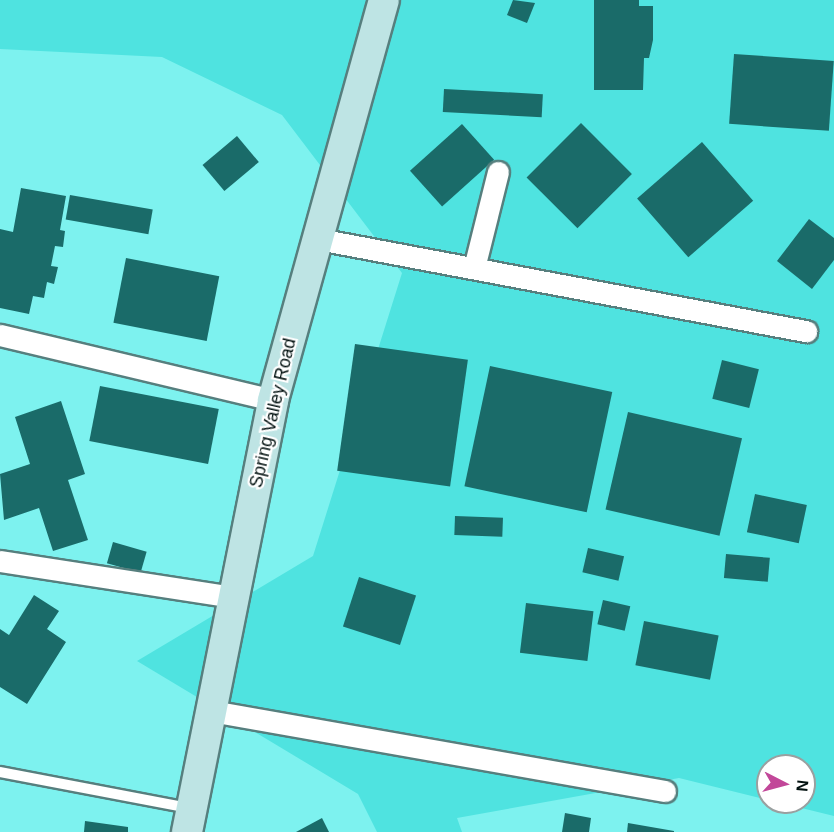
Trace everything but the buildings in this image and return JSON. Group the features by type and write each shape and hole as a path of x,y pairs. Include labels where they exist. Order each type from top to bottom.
{"street":[{"name":"Spring Valley Road","path":"189,820 273,400 384,0"},
{"path":"474,268 498,172"},
{"path":"318,238 806,331"},
{"path":"0,335 273,400"},
{"path":"0,561 232,597"},
{"path":"211,711 664,791"}],"lane":[{"path":"0,772 189,820"}],"shaded area":[{"path":"0,0 834,0 834,832 0,832"},
{"path":"0,0 834,0 834,816 816,812 816,754 756,754 756,797 679,778 457,818 462,832 377,832 358,794 137,661 313,556 402,273 282,115 162,57 0,49"}]}
